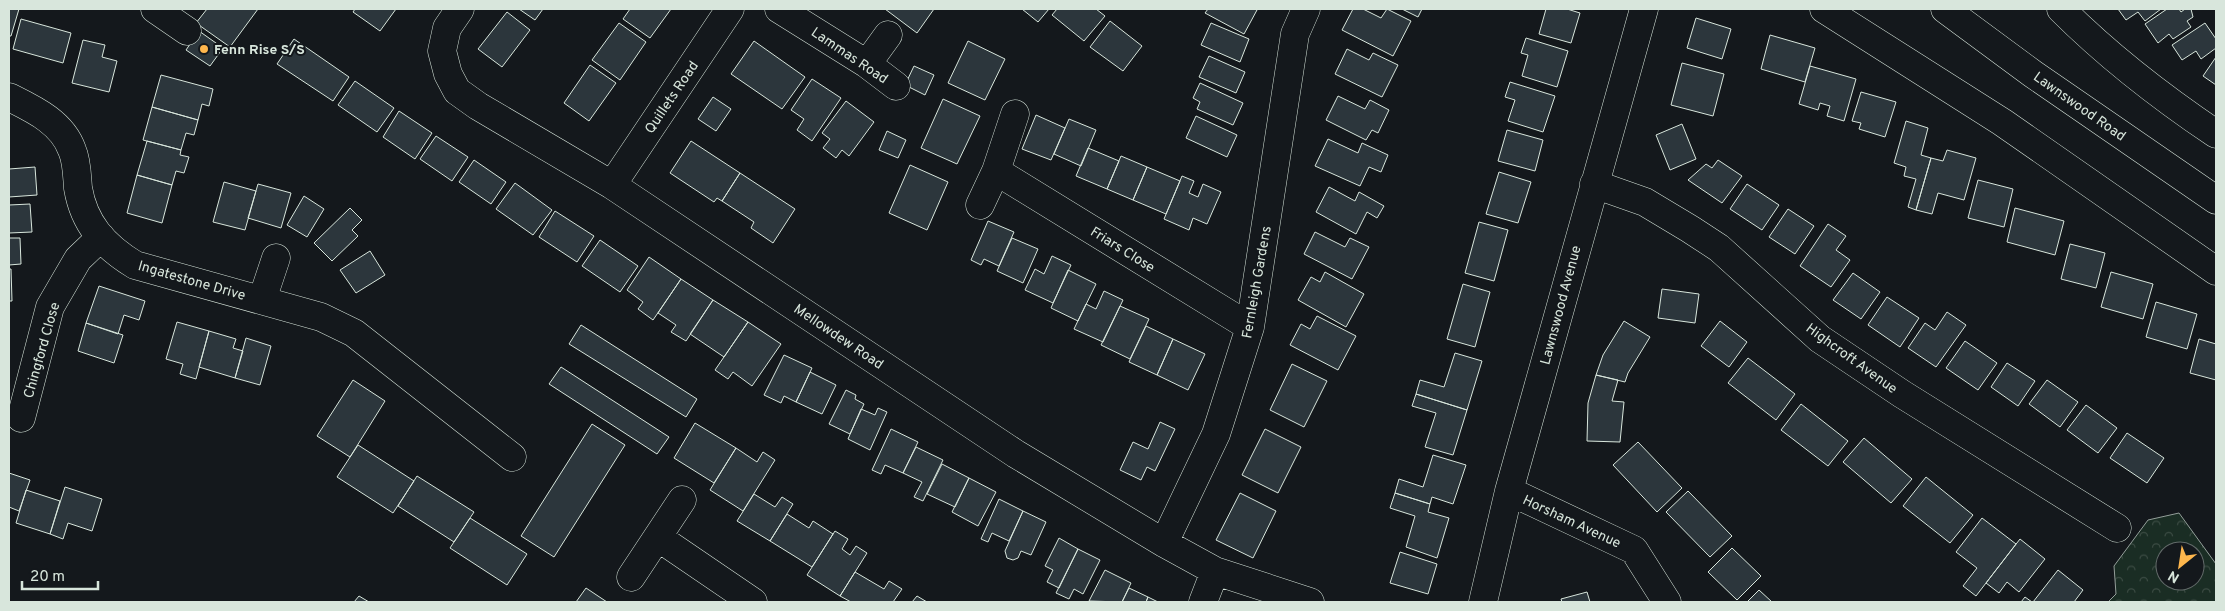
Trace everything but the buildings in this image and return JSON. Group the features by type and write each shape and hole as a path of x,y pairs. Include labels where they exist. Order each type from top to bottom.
{"street":[{"name":"Mellowdew Road","path":"460,9 447,28 442,51 448,74 457,91 478,106 612,185 1016,454 1164,543 1215,571 1310,602"},
{"name":"Quillets Road","path":"612,185 730,9"},
{"name":"Lammas Road","path":"779,9 866,64 896,86"},
{"name":"Fernleigh Gardens","path":"1164,543 1216,434 1250,327 1295,34 1306,9"},
{"name":"Lawnswood Avenue","path":"1483,602 1509,491 1644,9"},
{"path":"1824,9 2002,122 2216,271"},
{"path":"2061,9 2086,34 2164,99 2216,134"},
{"path":"162,10 187,31"},
{"name":"Lawnswood Road","path":"1953,11 2032,74 2216,200"},
{"path":"866,64 888,35"},
{"name":"Ingatestone Drive","path":"9,97 42,113 60,131 72,150 82,208 88,222 117,254 135,265 321,317 354,333 512,457"},
{"path":"980,205 996,171 1015,114"},
{"name":"Friars Close","path":"996,171 1250,327"},
{"name":"Highcroft Avenue","path":"1594,184 1645,202 1719,248 1820,339 1902,394 2117,529"},
{"name":"Chingford Close","path":"21,418 50,307 78,259 101,237"},
{"name":"Ingatestone Drive","path":"262,300 276,258"},
{"name":"Horsham Avenue","path":"1509,491 1634,550 1667,602"},
{"path":"631,577 659,538 682,500"},
{"path":"659,538 753,602"},
{"path":"1203,602 1215,571"}],"green space":[{"path":"2179,513 2199,541 2155,541 2155,591 2205,591 2205,549 2216,564 2216,602 2108,602 2116,594 2114,566 2148,520"}],"place":[{"name":"Fenn Rise S/S","path":"204,49"}]}
